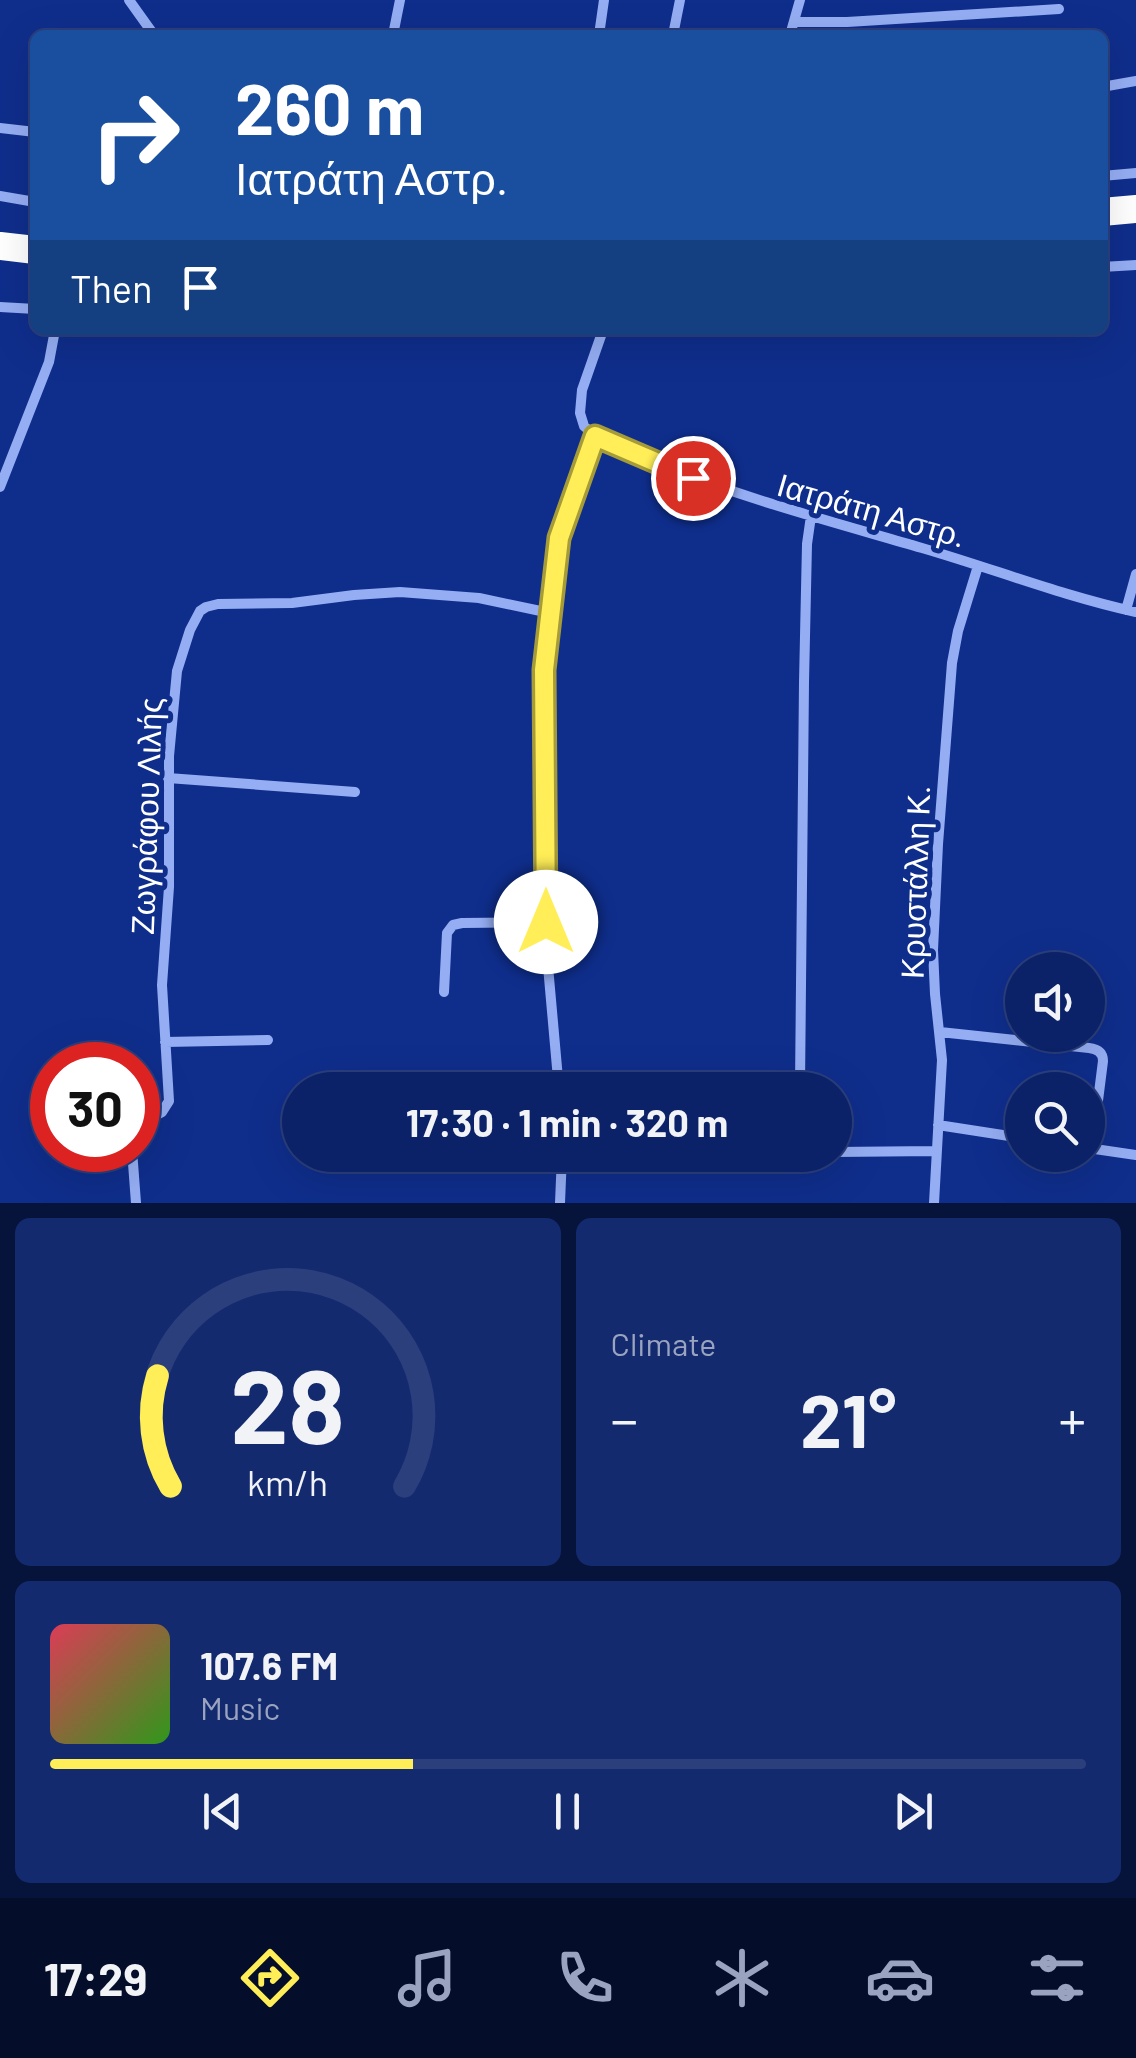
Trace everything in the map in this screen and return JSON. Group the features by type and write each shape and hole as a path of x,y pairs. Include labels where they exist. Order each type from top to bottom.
{"highway":[{"path":"1108,211 1136,209"},
{"path":"1108,230 1136,228"},
{"path":"0,246 30,249"},
{"path":"0,265 30,268"}],"street":[{"path":"129,0 150,30"},
{"path":"394,30 400,0"},
{"path":"600,30 604,0"},
{"path":"675,30 680,0"},
{"path":"792,30 800,0"},
{"path":"794,22 1059,9"},
{"path":"1108,87 1136,80"},
{"path":"0,128 30,131"},
{"path":"1108,175 1136,173"},
{"path":"0,196 30,201"},
{"path":"1108,266 1136,265"},
{"path":"0,308 30,309"},
{"path":"0,486 49,362 54,335"},
{"path":"557,1072 547,955 544,670 559,538 595,436 584,426 580,400 600,335"},
{"name":"Ιατράτη Αστρ.","path":"595,436 720,489 1059,593 1131,611"},
{"path":"800,1072 804,682 811,516"},
{"name":"Κρυστάλλη Κ.","path":"934,1203 942,1060 934,994 934,915 949,690 958,631 978,566"},
{"path":"1131,611 1136,574"},
{"name":"Ζωγράφου Λιλής","path":"160,1113 169,1101 162,985 170,888 171,727 178,671 194,620 206,606 292,603 400,592 479,598 550,613"},
{"path":"168,778 356,792"},
{"path":"444,992 447,933 453,925 546,922"},
{"path":"940,1032 1089,1048 1098,1051 1104,1061 1102,1072"},
{"path":"165,1042 268,1040"},
{"path":"938,1125 1005,1135"},
{"path":"1105,1150 1136,1155"},
{"path":"852,1152 936,1151"},
{"path":"134,1172 136,1203"},
{"path":"560,1203 561,1172"}],"route":[{"path":"546,922 544,670 554,567 564,522 595,436 693,478"}]}
